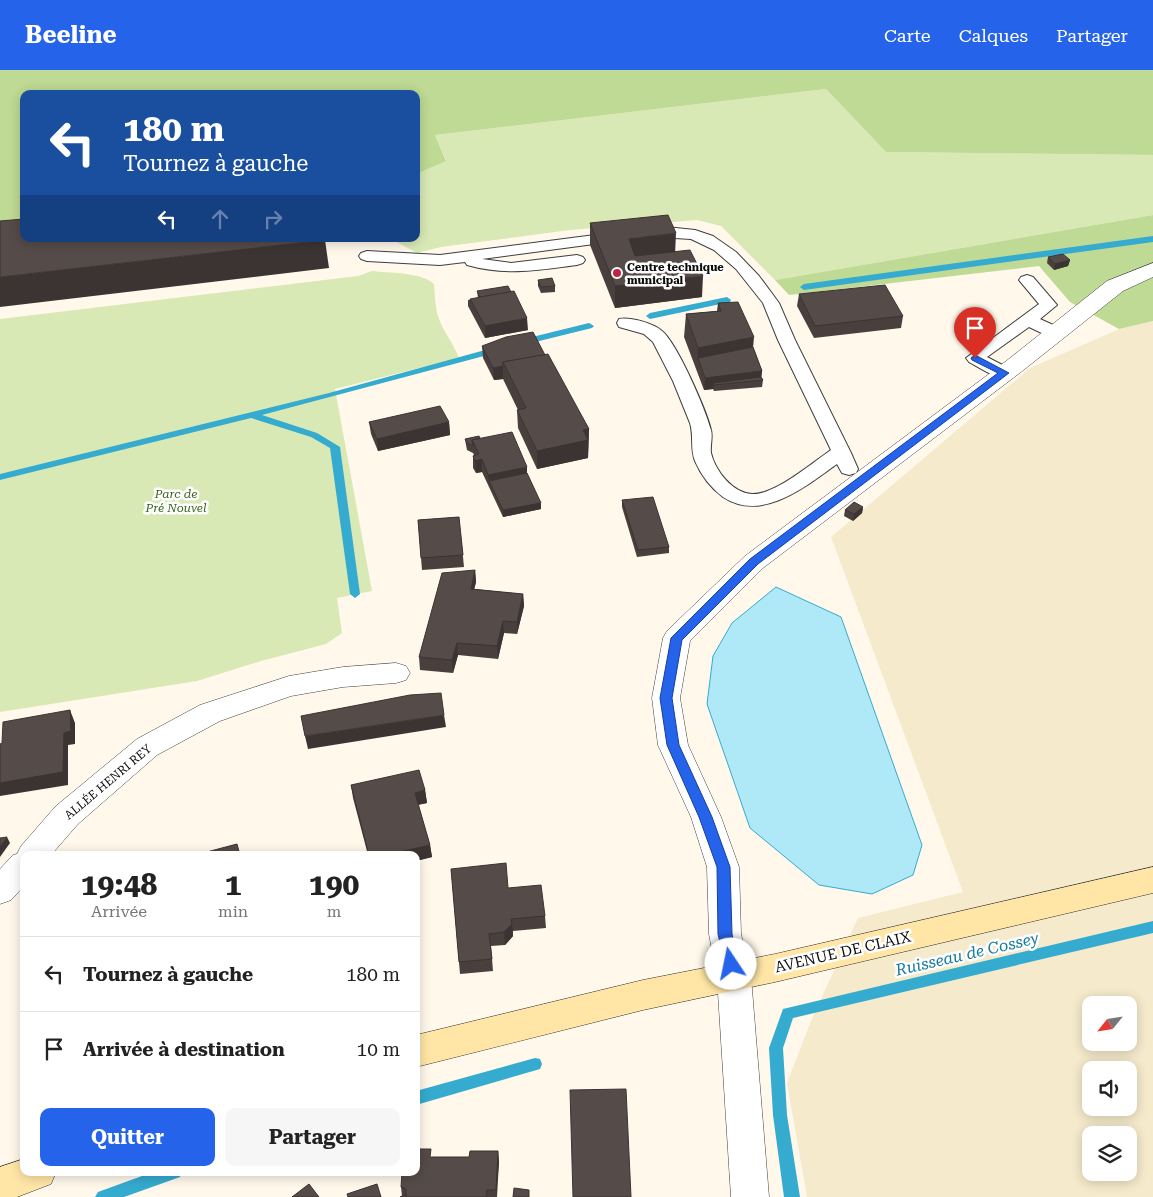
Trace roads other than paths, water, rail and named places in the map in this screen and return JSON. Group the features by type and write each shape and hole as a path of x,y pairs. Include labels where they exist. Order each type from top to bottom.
{"main road":[{"name":"AVENUE DE CLAIX","path":"420,1051 643,995 734,977 1153,880"},
{"path":"0,1185 26,1176"}],"street":[{"path":"750,1197 734,977 725,934 723,867 706,817 673,745 666,698 677,638 754,562 1008,370 1115,286 1153,269"},
{"name":"ALLÉE HENRI REY","path":"36,851 67,815 147,747 210,712 289,686 343,677 396,674"},
{"path":"0,891 20,868"}],"lane":[{"path":"367,256 440,260 658,232 684,231 703,237 729,252 771,302 788,343 820,403 849,469"},
{"path":"464,257 486,266 507,267 577,260"},
{"path":"1008,370 970,362 1048,305 1027,280"},
{"path":"1028,320 1056,333"},
{"path":"625,323 657,336 672,359 702,432 701,452 709,474 724,488 742,499 763,499 790,486 842,452"}],"water":[{"path":"776,587 841,617 922,845 913,875 872,894 819,885 750,828 707,704 713,656 732,623"}],"waterway":[{"path":"804,287 1153,239"},
{"path":"650,316 727,300"},
{"path":"523,342 589,326"},
{"path":"251,415 496,350"},
{"path":"0,477 251,415"},
{"path":"251,415 314,435 335,447 355,594"},
{"name":"Ruisseau de Cossey","path":"792,1197 780,1115 776,1048 788,1013 1153,927"},
{"name":"Ruisseau de Cossey","path":"420,1097 535,1064"},
{"name":"Ruisseau de Cossey","path":"103,1197 163,1176"}],"place":[{"name":"Centre technique municipal","path":"617,273"}],"park label":[{"name":"Parc de Pré Nouvel","path":"176,501"}]}
